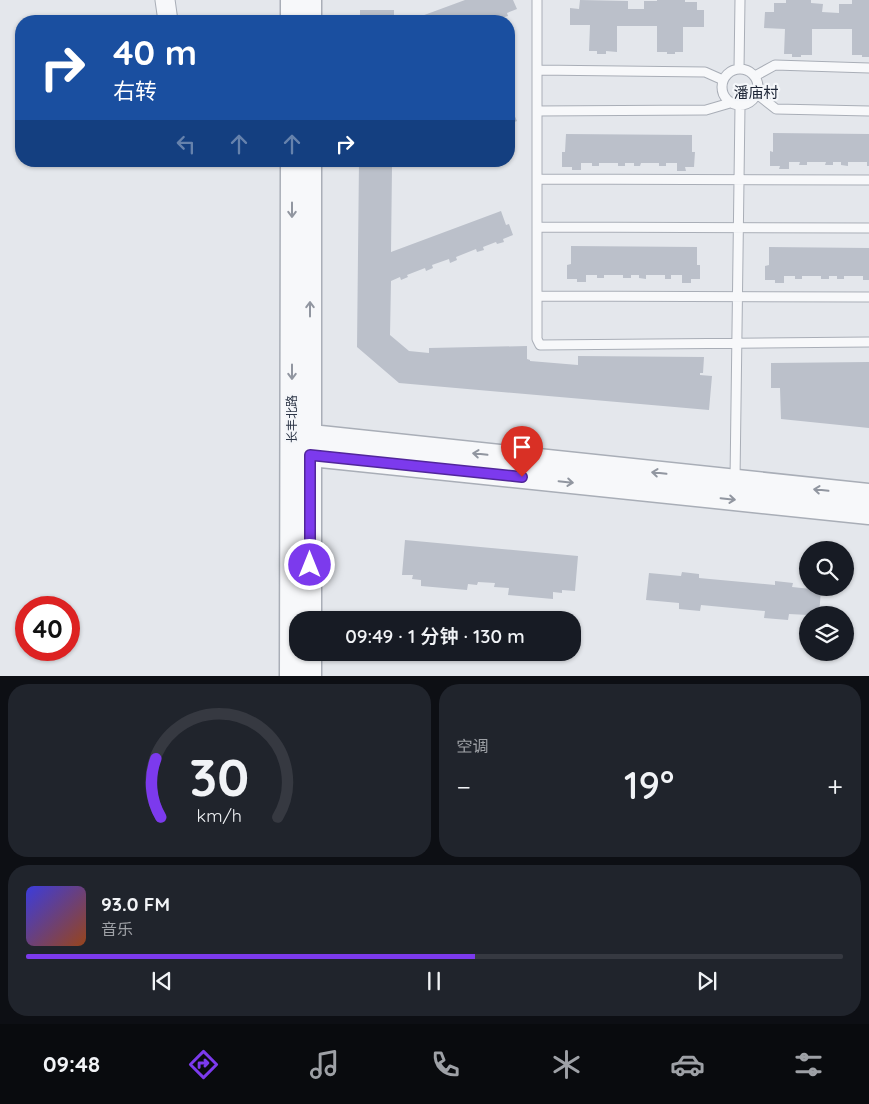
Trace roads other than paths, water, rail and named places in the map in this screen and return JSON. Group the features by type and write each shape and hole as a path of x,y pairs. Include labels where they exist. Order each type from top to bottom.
{"street":[{"path":"165,0 167,15"},
{"path":"292,0 292,15"},
{"path":"310,0 310,15"},
{"name":"长丰北路","path":"292,167 301,444 310,611"},
{"name":"长丰北路","path":"292,676 310,167"},
{"path":"301,444 735,481 869,495"},
{"path":"301,444 869,513"},
{"path":"310,661 310,676"}],"lane":[{"path":"537,0 537,339 540,345 869,342"},
{"path":"739,69 740,0"},
{"path":"754,76 775,65 869,68"},
{"path":"739,69 750,72 754,76 758,88 754,100 748,104 736,106 725,99 721,87 722,80 731,71 739,69"},
{"path":"537,70 705,72 722,80"},
{"path":"757,94 776,109 869,111"},
{"path":"537,111 706,110 730,103"},
{"path":"735,481 740,106"},
{"path":"537,180 869,180"},
{"path":"537,227 869,228"},
{"path":"537,296 869,297"}],"district":[{"name":"潘庙村","path":"756,93"}]}
